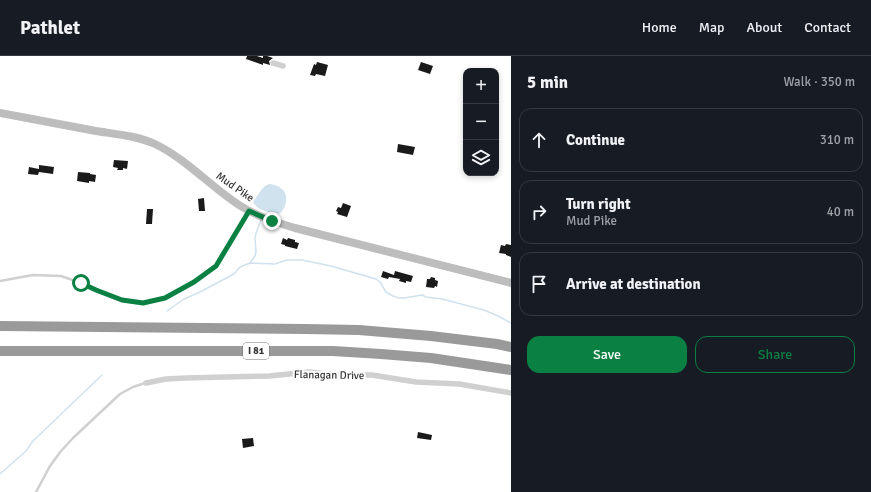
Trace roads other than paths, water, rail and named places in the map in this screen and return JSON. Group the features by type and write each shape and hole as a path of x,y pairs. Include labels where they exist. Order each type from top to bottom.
{"highway":[{"name":"I 81","path":"0,326 352,330 431,336 511,347"},
{"name":"I 81","path":"0,351 333,351 431,358 511,370"}],"street":[{"path":"273,63 283,66"},
{"name":"Mud Pike","path":"0,113 137,138 153,143 170,151 239,205 272,221 294,228 511,283"},
{"name":"Flanagan Drive","path":"146,383 185,378 269,376 309,372 337,375 372,375 416,382 459,384 511,393"}],"lane":[{"path":"0,281 32,275 61,276 122,300 143,303 165,298 194,282 216,266 249,211"},
{"path":"36,492 50,466 73,438 120,394 133,387 146,383"}],"water":[{"path":"270,184 283,190 286,196 285,206 279,214 258,208 253,202 263,188"}],"waterway":[{"path":"250,263 255,256 255,239 261,220"},
{"path":"167,311 184,299 234,274 240,267 250,263 275,264 287,260 302,260 331,266 376,279 380,282 386,292 399,298 422,295 442,299 484,310 511,323"},
{"path":"0,474 26,451 33,441 102,375"}]}
